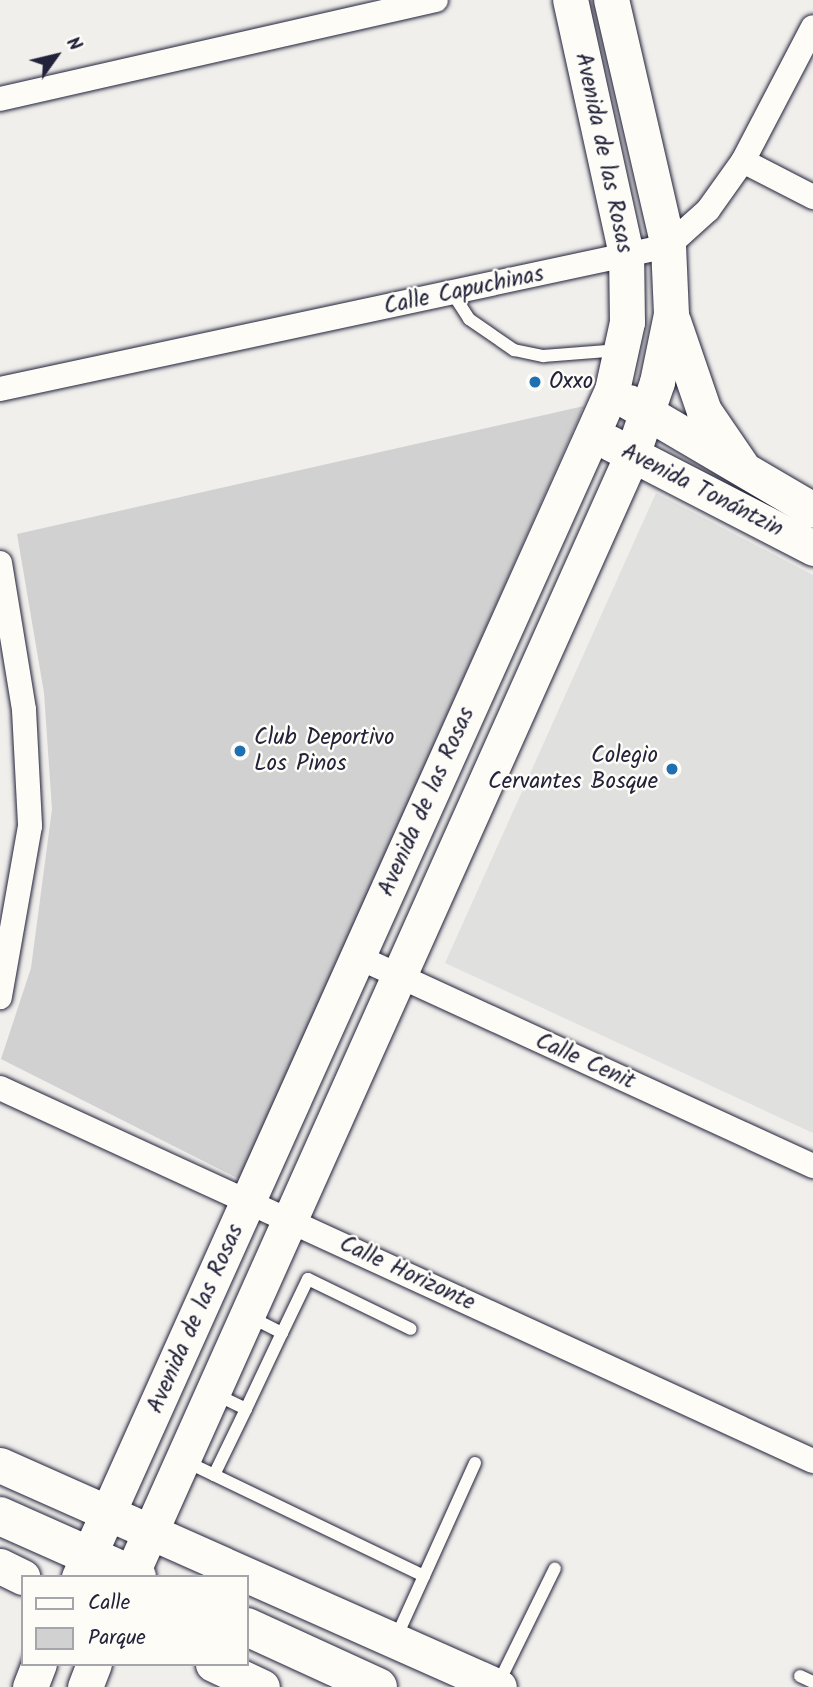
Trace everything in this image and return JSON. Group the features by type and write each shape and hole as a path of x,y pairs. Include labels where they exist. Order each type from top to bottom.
{"main road":[{"path":"0,1516 84,1567 127,1575"},
{"path":"248,1627 378,1687"}],"street":[{"path":"0,99 436,0"},
{"name":"Avenida de las Rosas","path":"84,1567 612,390 623,351 626,254 570,0"},
{"name":"Avenida de las Rosas","path":"132,1575 181,1459 399,978 632,455 647,415 671,314 668,246 611,0"},
{"path":"668,246 708,210 743,161 812,32"},
{"path":"743,161 813,197"},
{"name":"Calle Capuchinas","path":"0,389 668,246"},
{"path":"671,314 704,411 755,480"},
{"name":"Avenida Tonántzin","path":"612,390 647,415 755,480 813,510"},
{"name":"Avenida Tonántzin","path":"592,433 813,548"},
{"path":"0,563 30,774 26,868 0,997"},
{"name":"Calle Cenit","path":"358,957 813,1166"},
{"name":"Calle Horizonte","path":"0,1088 813,1461"},
{"path":"0,1465 247,1575"},
{"path":"0,1566 21,1576"},
{"path":"248,1575 498,1687"},
{"path":"30,1687 38,1666"},
{"path":"85,1687 93,1666"},
{"path":"217,1666 262,1687"}],"lane":[{"path":"453,294 469,319 514,350 543,356 623,351"},
{"path":"214,1475 308,1279 411,1329"},
{"path":"247,1315 282,1333"},
{"path":"212,1393 246,1409"},
{"path":"181,1459 424,1576"},
{"path":"395,1640 475,1463"},
{"path":"498,1687 555,1568"},
{"path":"800,1676 813,1682"}],"shaded area":[{"name":"Colegio Cervantes Bosque","path":"656,493 813,575 813,1133 445,963"}],"green space":[{"name":"Club Deportivo Los Pinos","path":"584,406 241,1180 1,1059 31,968 52,809 44,693 17,534"}],"place":[{"name":"Oxxo","path":"535,382"},
{"name":"Club Deportivo Los Pinos","path":"240,751"},
{"name":"Colegio Cervantes Bosque","path":"672,769"}]}
